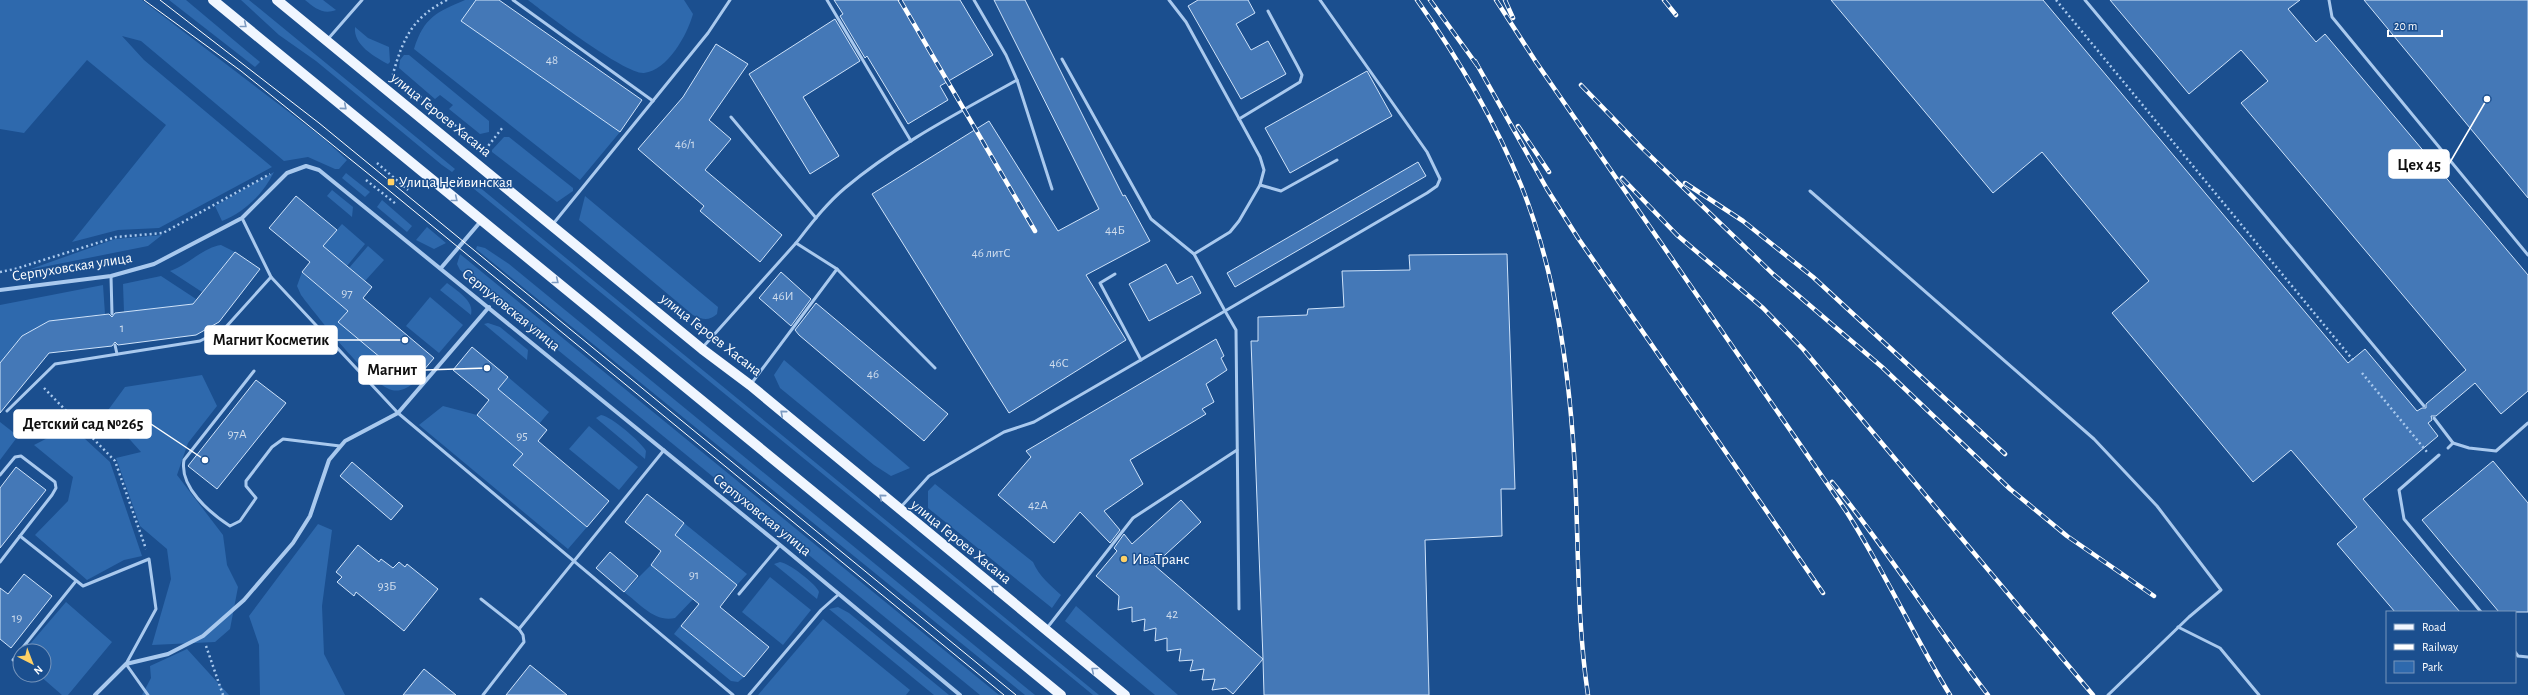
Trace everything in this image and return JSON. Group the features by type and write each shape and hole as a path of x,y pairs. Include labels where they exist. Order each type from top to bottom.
{"main road":[{"path":"213,0 1060,695"},
{"name":"улица Героев Хасана","path":"277,0 702,349 750,385 898,510 1125,695"}],"street":[{"name":"Серпуховская улица","path":"0,290 111,276 154,264 242,218 286,173 301,166 313,168 336,181 780,545 960,695"},
{"path":"441,268 481,220"},
{"path":"95,695 126,664 168,654 203,636 244,600 293,543 310,516 329,460 340,446 345,441 398,413 489,307"}],"lane":[{"path":"327,41 362,0"},
{"path":"513,0 653,101"},
{"path":"552,226 708,33 730,0"},
{"path":"827,0 911,141"},
{"path":"974,0 1006,54 1017,80 1052,189"},
{"path":"1169,0 1186,22 1260,157 1264,170 1260,185 1230,232 1194,254"},
{"path":"898,510 929,476 1004,432 1034,422 1437,186 1440,179 1427,152 1320,0"},
{"path":"2085,0 2424,406"},
{"path":"2329,0 2332,17 2528,255"},
{"path":"1239,119 1300,82 1302,75 1268,11"},
{"path":"1062,59 1151,219 1194,254 1236,330 1239,609"},
{"path":"702,349 844,188 911,141 1017,80"},
{"path":"731,117 816,218"},
{"path":"1260,185 1282,191 1337,160"},
{"path":"1810,191 2094,439 2157,506 2222,590 2178,627 2108,695"},
{"path":"242,218 271,277 398,413 573,562 733,695"},
{"path":"796,243 837,269 935,368"},
{"path":"750,385 837,269"},
{"path":"1116,274 1100,283 1140,360"},
{"path":"111,276 112,314"},
{"path":"6,411 55,364 200,341 225,328 271,277"},
{"path":"115,345 117,354"},
{"path":"254,371 184,460 184,471 192,490 203,505 230,526 236,524 256,498 246,486 246,481 277,441 288,438 340,446"},
{"path":"2434,418 2453,443 2468,448 2496,451 2528,424"},
{"path":"2448,448 2453,443"},
{"path":"519,629 664,450"},
{"path":"1045,631 1133,518 1238,450"},
{"path":"2438,455 2399,490 2404,519 2480,611"},
{"path":"0,475 16,457 21,456 54,482 56,488 0,562"},
{"path":"20,536 82,586 149,559 156,609 126,664 148,695"},
{"path":"739,594 780,545"},
{"path":"26,643 76,581"},
{"path":"749,695 821,610 839,594"},
{"path":"481,599 519,629 523,635 524,642 483,695"},
{"path":"2178,627 2220,648 2259,695"},
{"path":"2516,653 2518,656 2528,657"}],"path":[{"path":"447,0 428,11 409,31 400,48 393,74 485,150 503,127"},
{"path":"2056,0 2353,360"},
{"path":"376,163 408,190"},
{"path":"0,272 15,269 116,237 162,233 274,171"},
{"path":"366,180 396,204"},
{"path":"2362,373 2433,460"},
{"path":"38,381 115,461 149,559"},
{"path":"203,636 223,695"}],"green space":[{"path":"0,0 142,0 323,138 347,160 339,169 335,169 308,157 284,161 141,41 122,36 144,60 272,167 159,228 118,230 72,242 166,125 87,60 24,133 0,129"},
{"path":"169,0 186,0 260,62 255,67"},
{"path":"241,0 249,0 455,169 452,172 442,165 316,61 279,35"},
{"path":"305,0 323,0 336,10 327,12 319,10"},
{"path":"465,0 476,0 620,132 580,180 414,49 422,30 433,17 439,12"},
{"path":"528,0 684,0 693,14 681,41 668,59 653,70 644,73 635,71 604,54 568,30"},
{"path":"355,27 368,38 389,47 390,62 388,64 371,54 361,45 355,33"},
{"path":"404,55 409,55 489,121 489,132 480,134 449,109 453,105 440,95 435,99 399,68 400,60"},
{"path":"504,137 509,137 573,188 573,191 557,202 492,152 492,150"},
{"path":"274,172 259,195 238,213 222,221 215,206"},
{"path":"346,173 370,192 365,197 342,178"},
{"path":"472,181 1099,695 1093,695 468,184"},
{"path":"332,190 353,207 352,217 327,196"},
{"path":"585,196 718,307 717,314 709,319 700,318 693,315 579,220"},
{"path":"382,200 412,226 407,232 377,207"},
{"path":"342,224 365,244 347,266 323,246"},
{"path":"427,227 446,243 434,249 416,240"},
{"path":"162,235 148,246 28,270 115,239"},
{"path":"221,245 235,252 202,292 170,271 183,265 208,249"},
{"path":"368,246 384,260 365,281 349,268"},
{"path":"477,246 485,248 509,264 1035,695 1025,695 476,249"},
{"path":"460,254 999,695 980,695 460,270 457,264"},
{"path":"302,272 348,311 339,322 412,384 400,390 390,390 378,382 354,359 301,295 297,286"},
{"path":"161,276 196,299 193,304 124,312 123,284"},
{"path":"447,283 468,301 471,315 440,290"},
{"path":"103,285 105,314 49,321 22,336 0,363 0,305"},
{"path":"430,297 463,325 439,353 406,326"},
{"path":"488,323 500,327 528,350 527,360 484,324"},
{"path":"784,360 910,468 891,476 874,465 780,388 774,375"},
{"path":"202,375 217,406 188,443 177,475 223,535 227,565 238,587 230,629 215,642 152,645 171,579 167,549 140,526 116,458 141,452 106,413 125,387"},
{"path":"508,377 549,412 539,424 498,389"},
{"path":"443,406 477,415 523,454 514,465 587,527 568,549 419,425"},
{"path":"601,415 606,416 618,424 643,447 646,451 645,459 596,418"},
{"path":"0,422 18,436 0,460"},
{"path":"71,426 110,462 142,556 124,560 87,580 35,535 68,501 73,477 34,445"},
{"path":"589,426 638,467 619,490 569,449"},
{"path":"935,484 1033,562 1042,576 1061,595 1052,608 928,508 928,491"},
{"path":"684,523 747,574 737,585 675,535"},
{"path":"318,524 332,530 322,606 324,654 345,695 260,695 259,645 249,616"},
{"path":"780,562 796,570 817,588 819,592 817,599 774,564"},
{"path":"651,565 686,594 698,594 675,618 661,618 654,615 624,592"},
{"path":"770,577 811,610 783,645 742,612"},
{"path":"66,602 112,642 68,695 62,695 48,683 52,683 52,643 31,643"},
{"path":"1076,606 1178,695 1155,695 1065,621"},
{"path":"838,607 849,613 949,695 934,695 829,609"},
{"path":"823,619 910,690 906,695 758,695"},
{"path":"681,625 744,677 738,682 731,681 674,634"},
{"path":"187,649 229,695 142,695 151,678 150,666"}],"building":[{"path":"476,0 499,0 642,100 620,132 461,21"},
{"path":"834,0 960,0 993,55 940,86 948,100 908,124 867,56 865,58 840,16 843,14"},
{"path":"994,0 1025,0 1123,196 1125,195 1150,241 1086,275 1126,340 1009,413 872,194 989,121 1058,231 1099,209"},
{"path":"1198,0 1248,0 1255,13 1236,24 1251,50 1268,41 1286,74 1241,99 1188,6"},
{"path":"1831,0 2043,0 2348,363 2365,349 2417,411 2422,408 2426,408 2426,404 2466,370 2241,103 2268,81 2241,50 2189,94 2110,0 2300,0 2288,9 2316,42 2325,34 2528,275 2528,391 2501,414 2475,383 2436,416 2431,416 2432,420 2428,423 2438,436 2363,499 2459,611 2394,611 2337,544 2357,527 2291,450 2253,482 2112,313 2149,281 2042,152 1993,193"},
{"path":"2364,0 2528,0 2528,198"},
{"path":"835,19 860,61 803,97 839,156 810,174 749,74"},
{"path":"716,44 748,64 709,120 731,139 705,170 782,235 760,262 700,211 704,206 638,149 683,97"},
{"path":"1367,71 1392,116 1290,173 1265,128"},
{"path":"1418,162 1426,176 1235,287 1227,273"},
{"path":"296,196 337,230 323,246 372,287 363,298 434,358 412,384 338,322 348,311 302,272 310,262 269,228"},
{"path":"235,252 260,269 219,322 196,335 118,345 115,342 112,346 49,353 0,413 0,363 22,336 49,321 109,314 112,317 115,313 193,304"},
{"path":"1507,254 1515,489 1501,489 1502,536 1425,540 1429,695 1264,695 1251,341 1258,341 1258,317 1307,315 1308,309 1344,307 1342,271 1410,270 1409,255"},
{"path":"1166,264 1177,284 1192,276 1201,293 1149,321 1129,284"},
{"path":"781,272 811,299 791,326 759,298"},
{"path":"816,303 948,414 924,441 795,330"},
{"path":"1216,339 1224,356 1221,358 1227,370 1206,384 1214,402 1202,409 1206,414 1130,460 1143,484 1104,511 1120,530 1110,543 1080,512 1054,543 998,495 1031,457 1026,451"},
{"path":"472,347 508,377 498,389 547,430 538,441 609,501 587,527 513,465 523,454 477,415 489,400 453,370"},
{"path":"256,380 286,403 217,489 188,466"},
{"path":"2493,461 2528,503 2528,612 2498,611 2422,520"},
{"path":"352,462 403,506 391,520 340,476"},
{"path":"16,467 46,490 0,548 0,488"},
{"path":"647,494 684,523 675,535 737,585 720,607 769,647 744,677 681,626 699,604 651,565 661,551 625,522"},
{"path":"1181,500 1201,522 1154,565 1263,659 1233,694 1226,688 1212,690 1215,679 1202,680 1204,669 1190,671 1193,660 1179,661 1181,649 1167,651 1167,638 1155,641 1156,628 1144,631 1145,619 1132,622 1132,607 1118,610 1119,596 1096,576 1117,551 1114,548 1124,534 1132,544"},
{"path":"358,545 379,562 381,559 393,568 399,562 405,567 407,564 438,589 404,631 356,592 354,596 337,582 342,577 336,572"},
{"path":"610,552 638,576 624,592 596,568"},
{"path":"24,574 52,596 15,643 12,643 11,648 0,639 0,588 8,594"},
{"path":"530,665 567,695 506,695"},
{"path":"424,669 456,695 403,695"}],"tram line":[{"path":"144,0 241,71 386,188 1004,695"},
{"path":"160,0 319,123 1016,695"}],"railway":[{"path":"900,0 1035,231"},
{"path":"1417,0 1461,67 1499,136 1521,185 1543,250 1558,317 1568,386 1576,484 1581,635 1588,695"},
{"path":"1430,0 1477,65"},
{"path":"1496,0 1536,62 1846,511 1860,533 1923,649 1950,695"},
{"path":"1505,0 1513,18"},
{"path":"1664,0 1676,15"},
{"path":"1475,61 1547,189 1578,238 1823,593"},
{"path":"1581,85 1641,147 1773,274 1882,367 2010,489 2067,536 2154,596"},
{"path":"1518,126 1549,172"},
{"path":"1622,178 1677,235 1763,308 1803,349 2093,695"},
{"path":"1685,183 1743,221 1813,277 2005,454"},
{"path":"1832,482 1892,561 1988,695"}],"place":[{"name":"Цех 45","path":"2487,99"},
{"name":"Улица Нейвинская","path":"391,182"},
{"name":"Магнит Косметик","path":"405,340"},
{"name":"Магнит","path":"487,368"},
{"name":"Детский сад №265","path":"205,460"},
{"name":"ИваТранс","path":"1124,559"}]}
